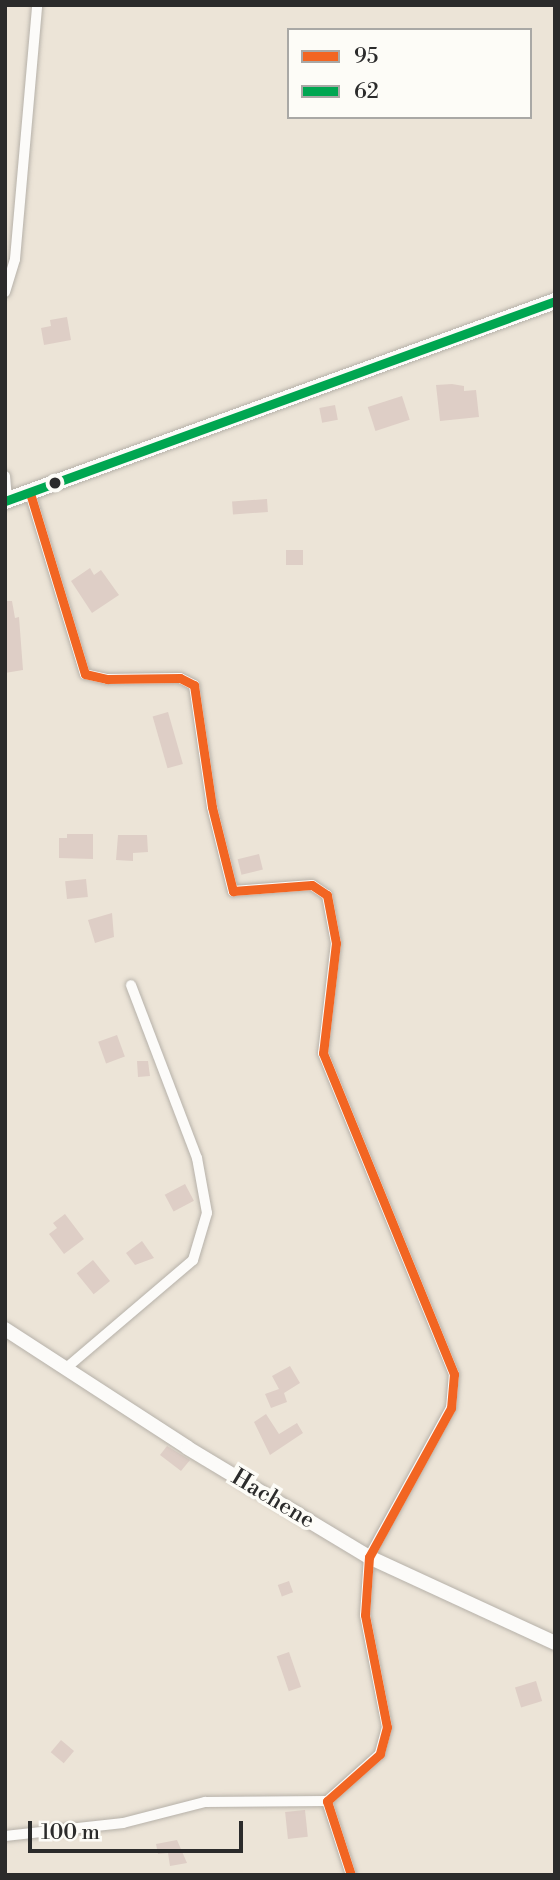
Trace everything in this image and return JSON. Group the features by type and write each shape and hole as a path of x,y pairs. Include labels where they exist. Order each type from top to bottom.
{"main road":[{"path":"6,501 555,301"}],"street":[{"path":"5,292 15,259 37,5"},
{"path":"5,476 6,501"},
{"path":"5,1836 122,1823 205,1802 327,1801 359,1776 386,1741 385,1704 365,1615 369,1557 451,1408 455,1387 450,1358 323,1053 336,943 327,895 312,885 233,891 212,807 194,685 180,678 107,679 85,674 30,493"},
{"path":"65,1369 193,1259 207,1213 197,1158 131,985"},
{"name":"Hachene","path":"5,1329 369,1557 555,1643"},
{"path":"327,1801 351,1875"}],"building":[{"path":"67,317 71,340 44,345 41,328 51,326 50,320"},
{"path":"436,385 464,386 464,391 476,390 479,417 440,421"},
{"path":"402,396 410,420 375,431 368,407"},
{"path":"335,405 338,420 322,423 319,408"},
{"path":"267,499 268,512 233,514 232,501"},
{"path":"286,550 303,550 303,565 286,565"},
{"path":"90,568 94,575 101,570 119,595 92,613 71,581"},
{"path":"5,601 12,601 15,618 19,617 23,670 5,673"},
{"path":"168,712 183,764 168,768 153,716"},
{"path":"67,834 93,834 93,859 59,858 59,838 67,838"},
{"path":"118,835 147,835 148,852 133,853 133,861 116,860"},
{"path":"259,854 263,870 242,875 238,859"},
{"path":"86,879 88,897 67,899 65,881"},
{"path":"112,913 114,937 95,943 88,920"},
{"path":"117,1035 125,1057 106,1063 98,1042"},
{"path":"137,1061 148,1061 150,1076 138,1077"},
{"path":"185,1184 194,1201 174,1212 165,1195"},
{"path":"65,1214 84,1239 64,1254 49,1234 57,1228 53,1223"},
{"path":"142,1241 154,1258 135,1265 126,1253"},
{"path":"93,1260 110,1281 94,1294 77,1273"},
{"path":"290,1366 300,1383 284,1393 287,1402 271,1408 265,1394 279,1389 272,1376"},
{"path":"266,1414 279,1434 297,1423 303,1433 270,1455 254,1422"},
{"path":"167,1446 190,1460 181,1471 160,1455"},
{"path":"289,1581 293,1592 282,1596 278,1585"},
{"path":"289,1652 301,1687 289,1691 277,1656"},
{"path":"536,1681 542,1701 521,1708 515,1687"},
{"path":"61,1740 74,1751 64,1763 51,1752"},
{"path":"305,1810 308,1837 288,1839 285,1812"},
{"path":"177,1840 187,1863 170,1866 168,1853 158,1854 156,1844"}],"transit line":[{"name":"62","path":"5,501 555,301"},
{"name":"95","path":"30,493 85,674 107,679 180,678 194,685 212,807 233,891 312,885 327,895 336,943 323,1053 454,1374 451,1408 369,1557 365,1615 387,1727 380,1754 327,1801 351,1875"}]}
